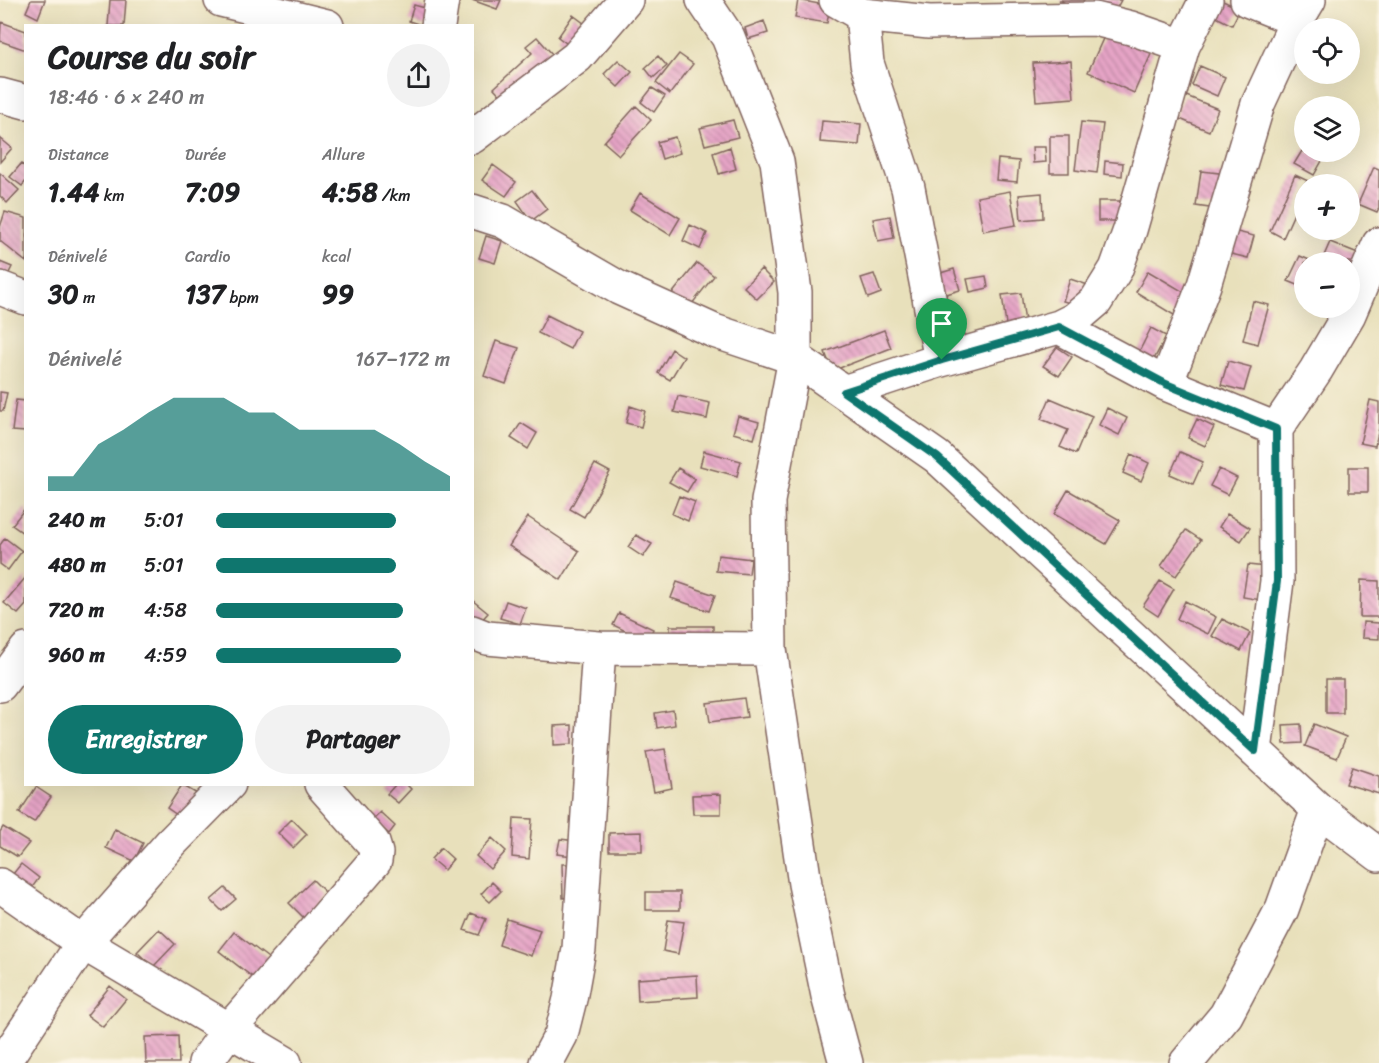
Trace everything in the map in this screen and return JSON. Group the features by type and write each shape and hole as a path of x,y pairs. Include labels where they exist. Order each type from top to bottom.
{"street":[{"path":"220,0 319,24"},
{"path":"438,24 442,0"},
{"path":"474,135 577,57 626,0"},
{"path":"703,0 728,38 777,161 795,292 795,358 768,501 770,649 805,884 828,996 846,1063"},
{"path":"844,392 942,360 1059,327 1076,319 1096,301 1116,269 1130,230 1184,46 1206,0"},
{"path":"1166,384 1204,285 1258,104 1303,10 1247,0"},
{"path":"942,360 908,188 849,7 929,22 1095,19 1131,28 1184,46"},
{"path":"0,95 24,101"},
{"path":"474,212 503,221 619,288 714,332 795,358 937,457 1318,809 1379,855"},
{"path":"1255,751 1277,581 1276,429 1316,370 1349,314 1379,244"},
{"path":"0,288 24,297"},
{"path":"1059,327 1166,384 1276,429"},
{"path":"474,633 487,638 599,648 770,649"},
{"path":"546,1063 561,1035 579,949 599,648"},
{"path":"0,685 24,653"},
{"path":"3,1063 83,943 171,843 227,786"},
{"path":"205,1063 228,1030 375,861 376,853 373,843 323,786"},
{"path":"1186,1063 1226,1015 1282,909 1318,809"},
{"path":"0,885 83,943 285,1063"}],"building":[{"path":"31,0 45,0 38,18 26,12"},
{"path":"110,0 126,0 124,24 108,24"},
{"path":"472,0 501,0 497,9"},
{"path":"798,0 830,6 827,23 795,18"},
{"path":"1059,0 1084,0 1079,9"},
{"path":"1099,0 1121,0 1113,15 1095,7"},
{"path":"1221,0 1240,9 1232,25 1214,16"},
{"path":"414,5 436,11 426,24 409,21"},
{"path":"573,15 585,24 570,46 558,37"},
{"path":"764,21 768,33 748,39 745,28"},
{"path":"1,22 24,30 24,49 0,41"},
{"path":"1106,32 1152,52 1134,93 1088,72"},
{"path":"537,37 553,55 504,99 494,88 532,53 526,46"},
{"path":"679,54 693,64 670,94 656,83"},
{"path":"658,56 667,66 653,78 645,68"},
{"path":"618,60 632,72 618,87 604,74"},
{"path":"1071,61 1074,98 1036,101 1033,63"},
{"path":"1200,66 1225,77 1217,96 1192,85"},
{"path":"652,88 665,96 654,112 641,102"},
{"path":"1184,95 1218,109 1209,131 1175,117"},
{"path":"636,106 651,120 619,155 604,142"},
{"path":"733,120 738,137 705,145 700,128"},
{"path":"822,121 861,124 859,145 820,142"},
{"path":"1081,122 1103,124 1097,173 1075,170"},
{"path":"1050,136 1069,136 1069,173 1050,173"},
{"path":"675,137 680,153 662,159 657,142"},
{"path":"0,138 12,148 0,162"},
{"path":"730,147 736,169 719,174 713,153"},
{"path":"1032,147 1045,147 1046,162 1033,163"},
{"path":"998,159 1019,161 1017,182 996,180"},
{"path":"1105,161 1123,163 1122,176 1104,174"},
{"path":"1295,162 1321,162 1315,174 1294,164"},
{"path":"21,164 24,166 22,186 10,177"},
{"path":"493,165 516,182 506,196 482,180"},
{"path":"1374,167 1379,169 1379,208 1377,212 1360,205 1360,199"},
{"path":"1201,171 1228,174 1223,210 1196,206"},
{"path":"0,173 19,190 7,203 0,196"},
{"path":"1294,177 1294,214 1283,238 1270,231"},
{"path":"532,190 547,209 531,221 517,201"},
{"path":"1010,191 1016,225 983,231 977,197"},
{"path":"640,193 680,218 670,235 630,210"},
{"path":"1042,193 1043,218 1021,220 1019,195"},
{"path":"1098,201 1120,201 1120,221 1098,221"},
{"path":"5,212 24,217 24,260 0,241 0,227"},
{"path":"890,216 894,238 878,241 873,219"},
{"path":"690,225 707,233 700,249 683,241"},
{"path":"1229,230 1254,236 1248,258 1223,252"},
{"path":"486,236 502,241 495,263 479,258"},
{"path":"1330,242 1355,252 1326,252"},
{"path":"0,262 12,267 3,285 0,284"},
{"path":"697,263 714,276 684,314 667,300"},
{"path":"1294,268 1294,283 1288,281"},
{"path":"761,269 774,282 757,299 744,287"},
{"path":"954,269 960,290 943,295 937,274"},
{"path":"1148,271 1194,298 1182,320 1136,292"},
{"path":"874,274 881,293 868,298 861,278"},
{"path":"986,276 988,288 970,292 967,279"},
{"path":"1070,279 1088,285 1081,306 1063,301"},
{"path":"1021,293 1026,330 1007,332 1002,295"},
{"path":"1253,301 1269,305 1258,344 1243,340"},
{"path":"547,315 579,331 570,349 538,333"},
{"path":"1151,328 1166,336 1149,369 1134,362"},
{"path":"884,330 891,348 832,371 825,352"},
{"path":"496,341 519,348 506,384 484,376"},
{"path":"1057,347 1072,357 1059,376 1043,366"},
{"path":"672,349 684,357 670,380 658,373"},
{"path":"1228,361 1251,367 1244,391 1221,385"},
{"path":"0,392 7,393 3,411 0,411"},
{"path":"678,396 710,403 707,419 674,412"},
{"path":"1050,398 1092,416 1076,454 1060,447 1068,430 1041,419"},
{"path":"16,400 24,401 24,432 12,431"},
{"path":"1370,400 1379,402 1379,428 1375,446 1360,443"},
{"path":"630,406 645,411 641,427 626,423"},
{"path":"1107,408 1127,418 1119,435 1099,425"},
{"path":"738,416 759,422 754,439 733,433"},
{"path":"1197,419 1214,427 1205,446 1188,438"},
{"path":"521,423 537,433 528,449 511,438"},
{"path":"704,451 741,461 737,476 700,466"},
{"path":"1180,452 1203,462 1193,484 1170,474"},
{"path":"1131,454 1149,463 1141,481 1123,473"},
{"path":"595,464 610,472 584,517 570,509"},
{"path":"1349,467 1368,467 1368,492 1349,492"},
{"path":"678,468 695,479 687,492 669,482"},
{"path":"1219,469 1237,478 1228,495 1210,486"},
{"path":"1068,490 1120,520 1106,544 1054,514"},
{"path":"679,496 695,502 688,521 672,514"},
{"path":"24,510 24,534 12,525"},
{"path":"1227,514 1250,528 1241,541 1219,527"},
{"path":"528,517 579,551 561,580 509,546"},
{"path":"1186,530 1201,540 1176,576 1161,566"},
{"path":"636,535 652,544 643,557 628,547"},
{"path":"5,538 22,551 8,570 0,564 0,545"},
{"path":"718,555 751,559 749,574 716,571"},
{"path":"1248,565 1266,567 1261,600 1243,597"},
{"path":"24,579 24,607 18,614 4,603"},
{"path":"1361,580 1379,581 1379,617 1360,617"},
{"path":"1160,581 1174,589 1158,616 1143,606"},
{"path":"677,582 715,595 709,611 671,598"},
{"path":"506,601 526,608 520,624 500,618"},
{"path":"1185,601 1216,617 1208,634 1177,619"},
{"path":"474,602 488,613 480,622 474,618"},
{"path":"619,613 653,629 647,641 613,625"},
{"path":"1222,619 1250,633 1241,651 1212,636"},
{"path":"1363,622 1379,623 1379,639 1362,638"},
{"path":"670,626 713,626 713,645 670,645"},
{"path":"1326,679 1343,679 1343,713 1326,713"},
{"path":"744,698 747,717 710,722 707,703"},
{"path":"673,710 675,725 657,728 655,713"},
{"path":"1301,724 1302,743 1284,744 1283,725"},
{"path":"1314,724 1346,737 1337,758 1305,746"},
{"path":"572,725 572,744 554,745 554,726"},
{"path":"665,749 672,788 654,792 646,752"},
{"path":"1352,767 1379,776 1379,794 1346,784"},
{"path":"181,786 199,795 183,819 167,808"},
{"path":"394,786 408,786 411,789 398,803 387,794"},
{"path":"36,787 51,797 34,822 19,813"},
{"path":"721,794 721,814 693,814 692,795"},
{"path":"380,812 395,826 389,834 373,819"},
{"path":"514,818 532,819 529,859 512,857"},
{"path":"292,819 307,834 293,848 278,833"},
{"path":"3,827 29,843 18,857 0,846 0,832"},
{"path":"115,829 143,843 134,861 106,848"},
{"path":"642,832 642,851 609,851 609,833"},
{"path":"492,838 506,851 490,869 476,856"},
{"path":"560,839 576,841 573,856 557,854"},
{"path":"441,848 453,859 444,870 431,859"},
{"path":"21,864 39,878 23,900 3,886"},
{"path":"562,864 578,864 579,897 563,898"},
{"path":"313,880 328,895 305,919 289,903"},
{"path":"492,882 501,891 490,902 481,894"},
{"path":"225,888 236,899 222,911 211,900"},
{"path":"646,892 680,892 680,910 646,910"},
{"path":"471,913 486,919 479,935 464,930"},
{"path":"507,919 540,930 531,956 499,945"},
{"path":"668,920 684,922 678,954 663,951"},
{"path":"159,929 175,944 153,967 137,952"},
{"path":"234,932 280,967 264,986 219,951"},
{"path":"697,975 698,997 638,1001 637,979"},
{"path":"110,986 126,999 103,1027 87,1015"},
{"path":"178,1036 179,1063 146,1063 145,1037"}],"route":[{"path":"1059,327 1166,384 1276,429 1277,581 1255,751 937,457 844,392 942,360 1059,327"}]}
